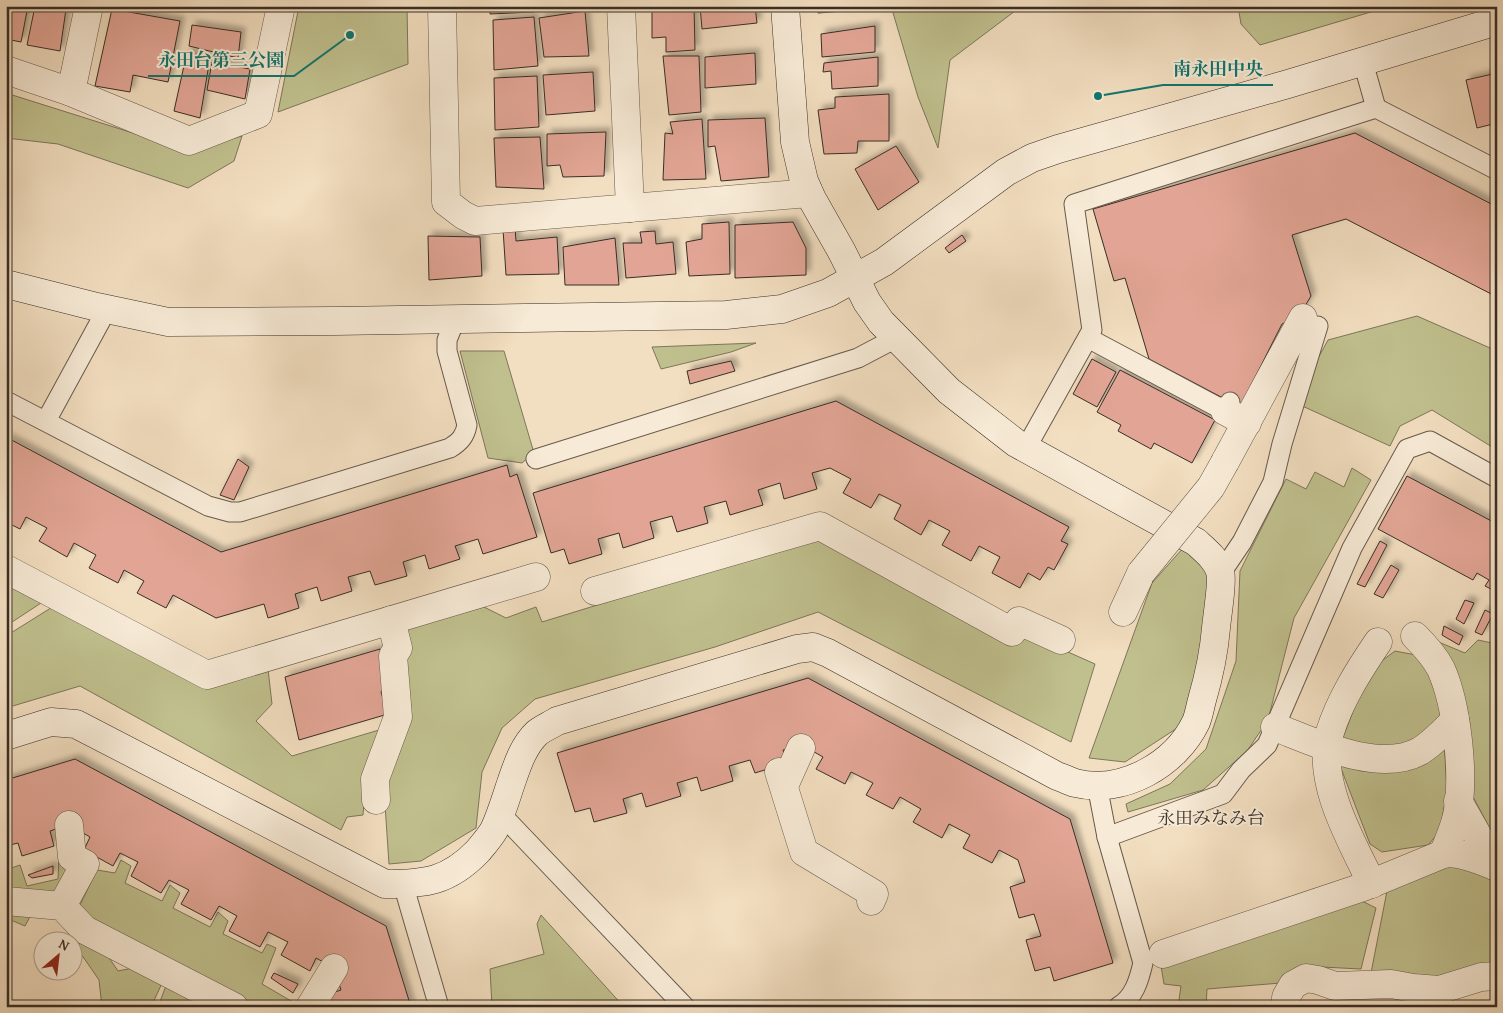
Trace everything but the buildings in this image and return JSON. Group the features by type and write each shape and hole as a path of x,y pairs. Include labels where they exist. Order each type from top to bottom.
{"street":[{"path":"71,92 89,6"},
{"path":"6,70 71,92 189,141 258,114 281,6"},
{"path":"442,6 446,202 463,215 475,221 809,193"},
{"path":"621,6 630,208"},
{"path":"6,736 51,722 76,724 384,884 411,884 438,879 456,870 470,859 494,831 519,761 528,743 538,732 557,721 797,649 813,647 828,653 1058,776 1076,783 1113,784 1132,779 1154,768 1170,756 1182,744 1196,721 1207,683 1215,641 1221,573 1215,560 1196,542 1016,443 949,391 881,322 868,302 804,181 795,142 785,6"},
{"path":"6,284 168,322 455,320 726,315 782,309 828,293 884,262 1006,172 1032,158 1497,21"},
{"path":"1123,612 1141,573 1211,488 1225,462 1234,412 1311,322"},
{"path":"595,591 820,526 1012,632 1019,621 1061,640"},
{"path":"6,569 207,674 536,577"},
{"path":"376,800 375,778 398,717 393,656 398,648 391,620"},
{"path":"1415,636 1428,649 1440,670 1454,709 1458,740 1460,780 1458,810 1452,833 1442,854"},
{"path":"1372,884 1337,811 1326,760 1329,734 1340,708 1353,680 1378,642"},
{"path":"1274,727 1354,756 1400,758 1420,751 1455,720"},
{"path":"801,748 781,779 804,852 874,894 871,901"},
{"path":"1458,801 1496,867"},
{"path":"62,906 85,864 72,857 69,826"},
{"path":"1163,954 1372,884 1449,852 1496,867"},
{"path":"6,901 62,906 85,930 234,1007"},
{"path":"310,1007 334,968"},
{"path":"1286,1007 1286,997 1293,986 1306,978 1335,986 1391,984 1439,990 1481,978 1497,976"}],"lane":[{"path":"1363,62 1376,108"},
{"path":"1026,448 1092,330 1074,204 1376,108 1497,170"},
{"path":"46,421 107,309"},
{"path":"6,401 208,506 230,512 240,512 450,448 459,442 465,434 467,425 447,351 447,340 455,320"},
{"path":"1221,573 1242,542 1273,482 1311,322"},
{"path":"536,459 858,358 896,338"},
{"path":"1088,338 1234,412"},
{"path":"1107,837 1223,794 1241,770 1267,745 1352,548 1407,449 1430,441 1497,478"},
{"path":"1096,785 1107,837 1143,963 1139,981 1126,1002 1118,1007"},
{"path":"500,813 685,1007"},
{"path":"402,884 439,1007"}],"green space":[{"path":"299,6 407,6 408,64 278,112"},
{"path":"891,6 1030,6 1019,8 950,60 938,148 918,97"},
{"path":"1238,6 1391,6 1260,45 1241,24"},
{"path":"6,93 190,151 242,136 234,161 188,188 58,144 6,138"},
{"path":"1417,316 1497,351 1497,450 1432,410 1400,426 1390,446 1300,405 1311,371 1328,340"},
{"path":"756,343 731,352 661,369 652,347"},
{"path":"460,351 504,351 534,453 522,463 488,458"},
{"path":"1352,468 1371,480 1294,618 1268,720 1247,751 1203,790 1128,812 1126,804 1170,784 1206,749 1236,661 1240,571 1286,479 1306,489 1315,472 1344,487"},
{"path":"822,536 1023,632 1095,664 1071,742 818,612 715,647 535,699 502,728 482,772 476,828 421,861 389,864 383,775 406,628 484,607 506,618 536,607 542,622"},
{"path":"1184,547 1214,575 1205,652 1185,723 1125,762 1089,758 1152,583"},
{"path":"6,585 41,603 6,626"},
{"path":"54,606 204,687 268,669 272,704 256,721 292,756 379,730 366,777 363,815 347,817 341,830 80,686 6,708 6,636"},
{"path":"1497,634 1497,842 1471,793 1436,641 1465,653 1478,640 1492,643"},
{"path":"1395,651 1416,655 1432,679 1444,720 1413,746 1383,750 1342,740 1356,704 1379,663"},
{"path":"1444,741 1447,790 1440,831 1428,845 1382,852 1370,844 1339,763"},
{"path":"59,855 75,868 57,896 6,894 6,870 20,865 27,886 58,879"},
{"path":"121,860 131,866 125,883 162,901 170,885 180,893 173,908 210,927 218,912 228,921 223,934 262,953 267,944 276,948 262,984 298,1005 242,1001 97,926 79,907 97,870 115,873"},
{"path":"1446,861 1497,876 1497,967 1431,977 1371,973 1387,891"},
{"path":"1362,901 1376,908 1361,969 1302,966 1281,983 1207,989 1206,1007 1178,1007 1181,986 1164,984 1161,966"},
{"path":"6,912 32,913 25,926 6,918"},
{"path":"541,915 624,1007 492,1007 490,969 544,954 537,924"},
{"path":"84,936 101,946 118,971 138,967 163,981 151,1007 102,1007 99,980 82,955 82,939"},
{"path":"167,983 216,1007 158,1007"}],"place":[{"name":"永田台第三公園","path":"350,35"},
{"name":"南永田中央","path":"1098,96"}],"district":[{"name":"永田みなみ台","path":"1211,818"}]}
